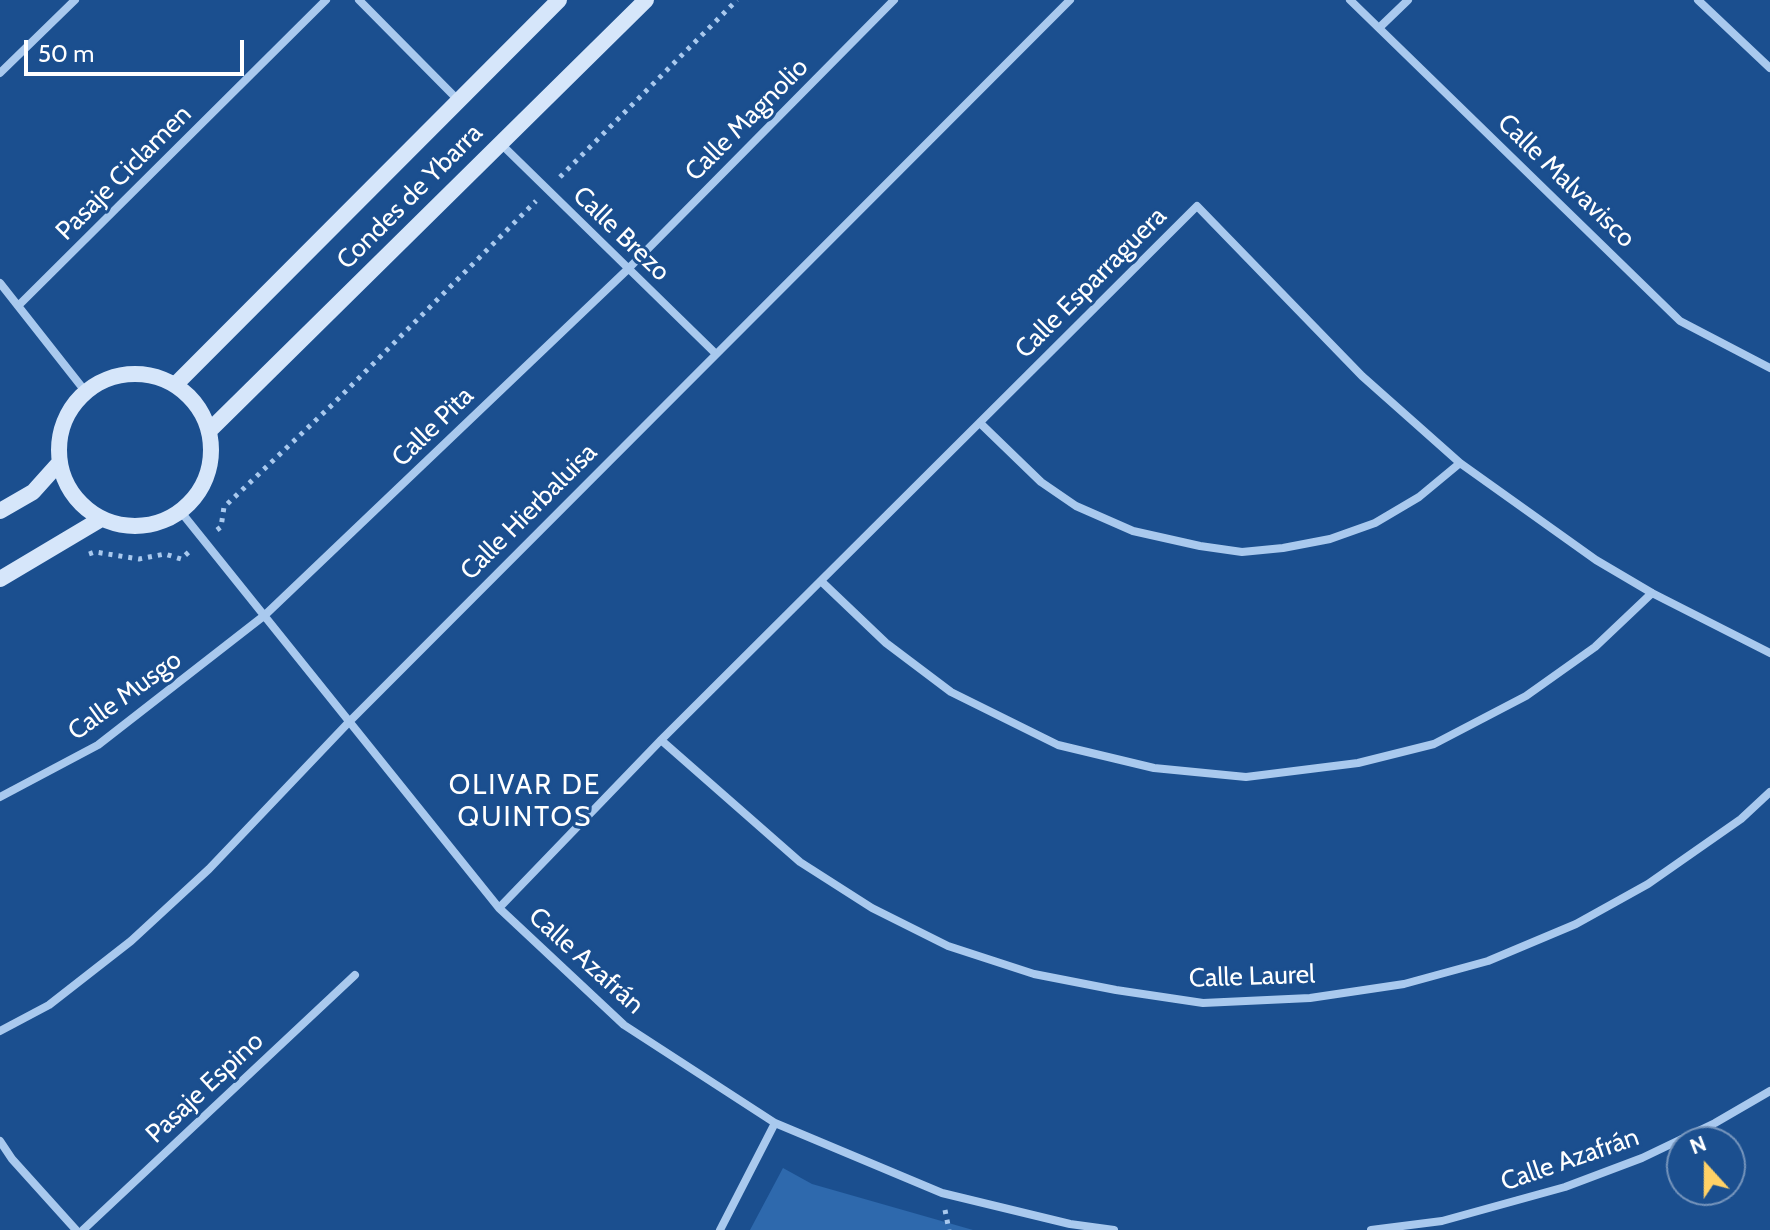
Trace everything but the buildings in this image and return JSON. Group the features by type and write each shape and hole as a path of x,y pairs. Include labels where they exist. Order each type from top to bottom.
{"main road":[{"name":"Condes de Ybarra","path":"176,384 559,0"},
{"name":"Condes de Ybarra","path":"210,430 646,0"},
{"path":"129,373 153,375 176,384 197,404 210,430 212,453 208,475 197,496 181,512 163,522 142,527 121,526 101,519 81,505 67,486 59,463 59,437 68,412 85,391 106,379 129,373"},
{"path":"0,511 33,492 59,463"},
{"path":"0,579 101,519"}],"street":[{"path":"0,73 75,0"},
{"name":"Pasaje Ciclamen","path":"18,306 326,0"},
{"path":"359,0 459,101"},
{"name":"Calle Magnolio","path":"628,269 894,0"},
{"name":"Calle Hierbaluisa","path":"0,1031 49,1005 131,941 209,869 348,723 1070,0"},
{"name":"Calle Malvavisco","path":"1350,0 1680,321 1770,368"},
{"path":"1380,27 1408,0"},
{"path":"1698,0 1770,68"},
{"name":"Calle Brezo","path":"500,142 716,354"},
{"name":"Calle Esparraguera","path":"499,908 661,740 1197,206 1362,376 1460,463 1596,560 1652,593 1770,653"},
{"name":"Calle Pita","path":"265,615 628,269"},
{"path":"0,283 85,391"},
{"path":"980,423 1041,482 1076,506 1133,531 1242,552 1330,539 1375,523 1419,497 1460,463"},
{"name":"Calle Azafrán","path":"181,512 499,908 624,1025 775,1123 942,1193 1058,1222 1114,1230"},
{"path":"822,582 886,643 951,692 1058,745 1154,768 1246,777 1358,763 1434,744 1526,696 1595,647 1652,593"},
{"name":"Calle Musgo","path":"0,797 98,745 265,615"},
{"name":"Calle Laurel","path":"661,740 800,862 872,908 948,946 1034,974 1203,1003 1310,998 1389,986 1488,961 1576,924 1648,884 1741,819 1770,792"},
{"name":"Pasaje Espino","path":"83,1230 355,975"},
{"name":"Calle Azafrán","path":"1371,1230 1443,1226 1565,1187 1642,1158 1715,1123 1770,1091"},
{"path":"720,1230 775,1123"},
{"path":"0,1141 12,1159 76,1230"}],"path":[{"path":"63,542 75,559 95,552 139,559 165,554 181,559 221,527 224,507 333,404 737,0"}],"shaded area":[{"path":"783,1168 812,1184 973,1230 750,1230"}],"district":[{"name":"OLIVAR DE QUINTOS","path":"525,802"}]}
